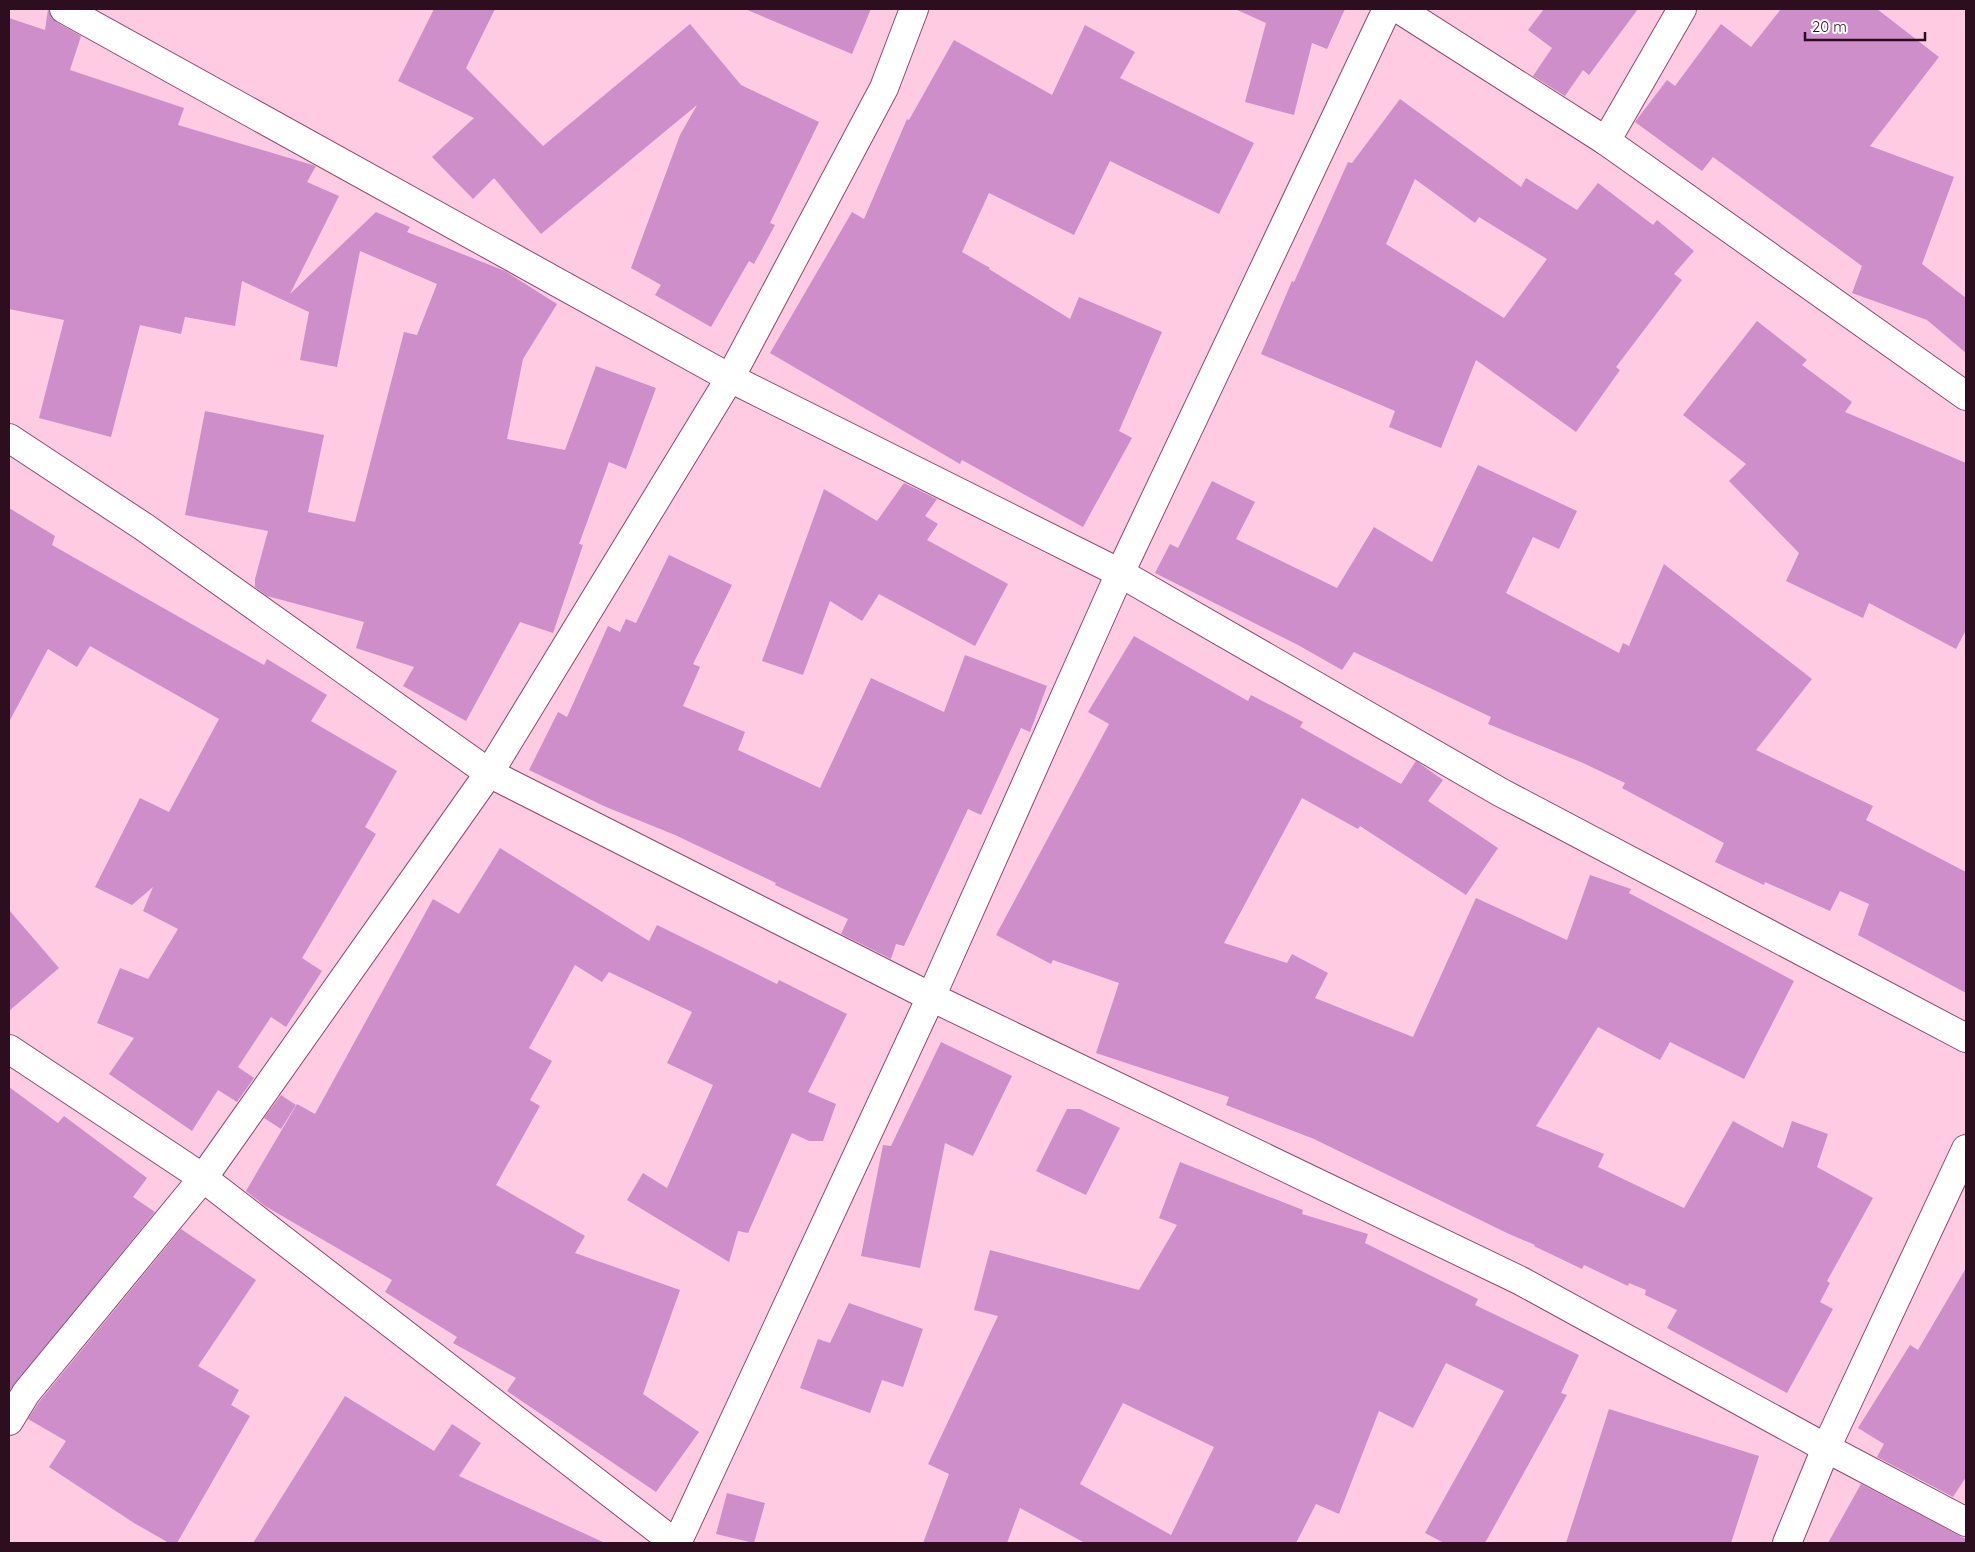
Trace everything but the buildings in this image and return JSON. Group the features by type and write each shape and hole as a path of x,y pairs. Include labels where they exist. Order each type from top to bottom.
{"street":[{"path":"64,9 730,378 1120,573 1500,792 1966,1038"},
{"path":"9,1421 26,1393 203,1178 489,773 730,378 884,88 914,9"},
{"path":"9,1049 203,1178 676,1543 931,997 1120,573 1387,9"},
{"path":"1399,9 1606,141 1966,396"},
{"path":"1606,141 1682,9"},
{"path":"9,438 144,527 489,773 931,997 1521,1281 1826,1448 1966,1522"},
{"path":"1787,1543 1826,1448 1966,1149"}]}
